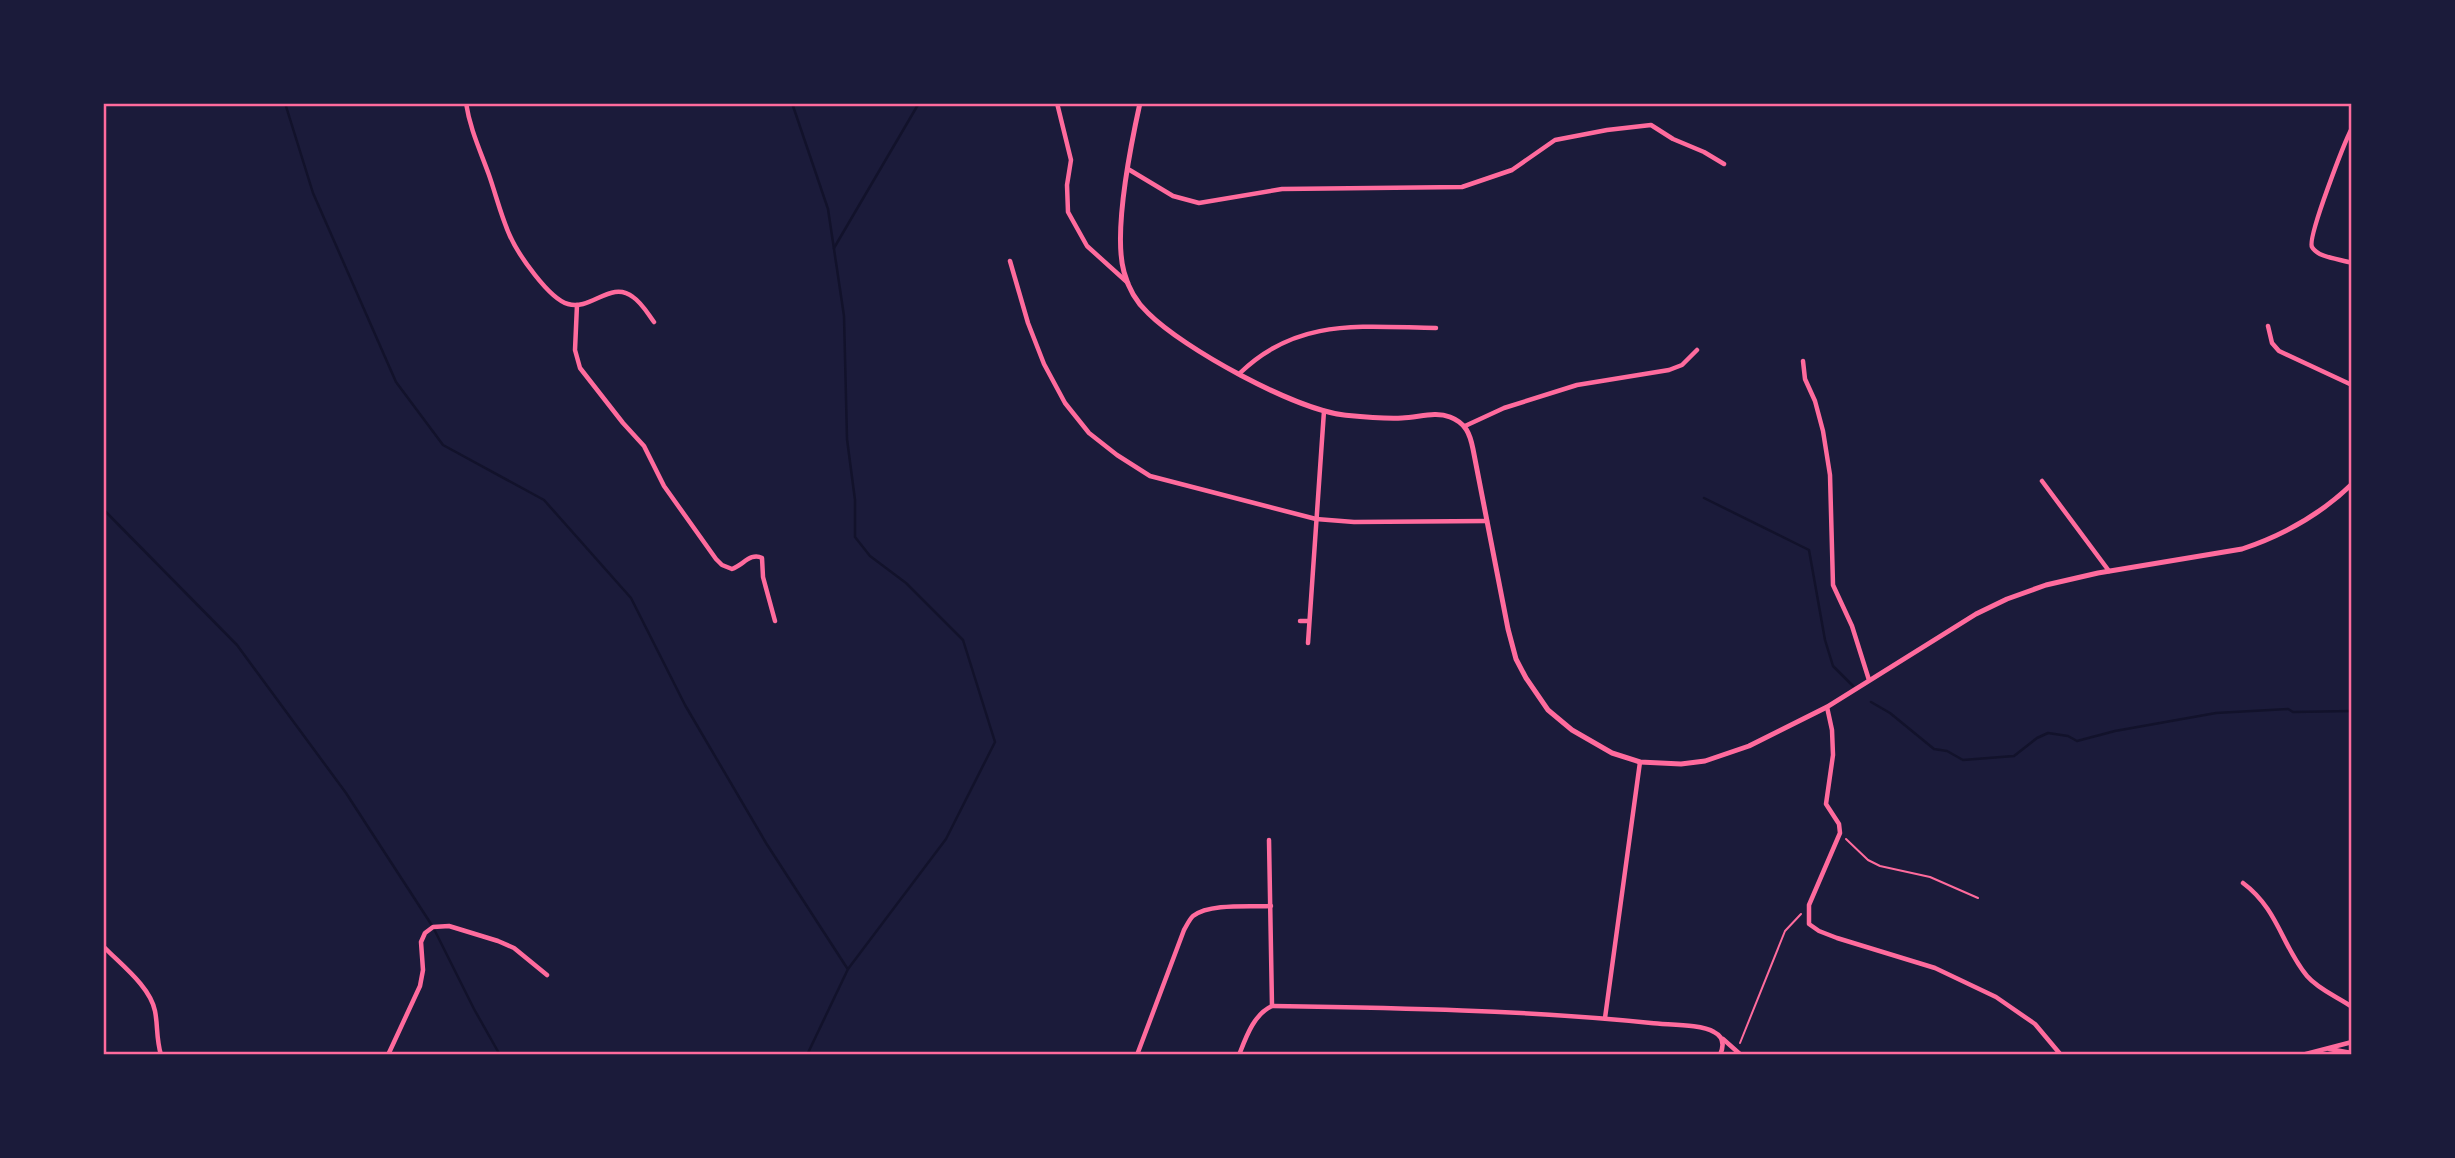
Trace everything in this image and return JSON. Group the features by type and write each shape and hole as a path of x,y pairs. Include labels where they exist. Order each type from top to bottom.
{"street":[{"path":"466,103 471,130 511,239 555,297 566,304 577,305 612,292 622,292 637,300 654,322"},
{"path":"1058,103 1071,160 1067,186 1068,212 1087,246 1128,284"},
{"path":"1140,103 1128,169 1120,250 1128,284 1137,300 1163,326 1240,373 1267,389 1324,411 1374,418 1447,416 1465,426 1472,442 1516,659 1525,678 1548,710 1572,730 1612,754 1640,762 1681,764 1726,755 1827,708 1976,614 2007,599 2046,585 2109,571 2242,549 2304,522 2350,488"},
{"path":"1128,169 1173,196 1190,202 1282,189 1462,187 1512,170 1555,140 1646,125 1655,126 1673,139 1724,164"},
{"path":"2352,128 2345,140 2310,242 2312,248 2321,254 2352,263"},
{"path":"1010,261 1028,323 1044,364 1065,403 1089,433 1150,476 1315,519 1354,522 1487,521"},
{"path":"577,305 575,350 580,368 623,424 644,446 664,486 716,559 732,569 751,557 762,558 763,577 775,621"},
{"path":"2268,326 2272,344 2279,351 2352,385"},
{"path":"1240,373 1268,349 1299,335 1323,330 1436,328"},
{"path":"1465,426 1504,408 1577,385 1669,370 1682,365 1698,350"},
{"path":"1803,361 1805,379 1815,401 1823,431 1830,475 1833,585 1852,626 1870,680"},
{"path":"1308,643 1324,411"},
{"path":"2042,481 2109,571"},
{"path":"1300,621 1308,621"},
{"path":"1827,708 1832,730 1833,755 1826,804 1839,824 1840,834 1809,905 1808,921 1819,931 1935,968 1996,997 2035,1024 2061,1055"},
{"path":"1604,1018 1640,762"},
{"path":"1269,840 1272,1006"},
{"path":"2243,883 2269,909 2306,975 2320,988 2352,1007"},
{"path":"1137,1055 1189,920 1207,910 1271,906"},
{"path":"388,1055 420,986 423,970 421,942 425,933 433,926 449,926 498,941 514,948 547,975"},
{"path":"103,946 141,986 151,1001 155,1011 155,1028 161,1055"},
{"path":"1239,1055 1256,1020 1264,1010 1272,1006 1604,1018 1708,1029 1739,1053"},
{"path":"1720,1036 1723,1048 1720,1055"},
{"path":"2302,1055 2349,1043"},
{"path":"2322,1049 2342,1049 2352,1053"},
{"path":"1780,1055 1818,1055"}],"path":[{"path":"1840,834 1868,860 1880,866 1930,877 1978,898"},
{"path":"1739,1053 1785,931 1809,905"}],"waterway":[{"path":"285,103 313,193 396,382 443,445 544,500 631,598 685,705 766,843 847,968"},
{"path":"792,103 828,209 844,316 847,439 855,500 855,537 870,556 906,583 963,640 995,742 946,839 848,969 807,1055"},
{"path":"834,248 919,103"},
{"path":"1704,498 1809,550 1825,640 1833,666 1853,686"},
{"path":"103,509 237,645 346,793 433,927 500,1055"},
{"path":"1871,702 1890,713 1934,749 1947,751 1963,760 2014,756 2048,733 2068,736 2077,741 2115,731 2216,713 2288,709 2293,712 2352,711"}]}
